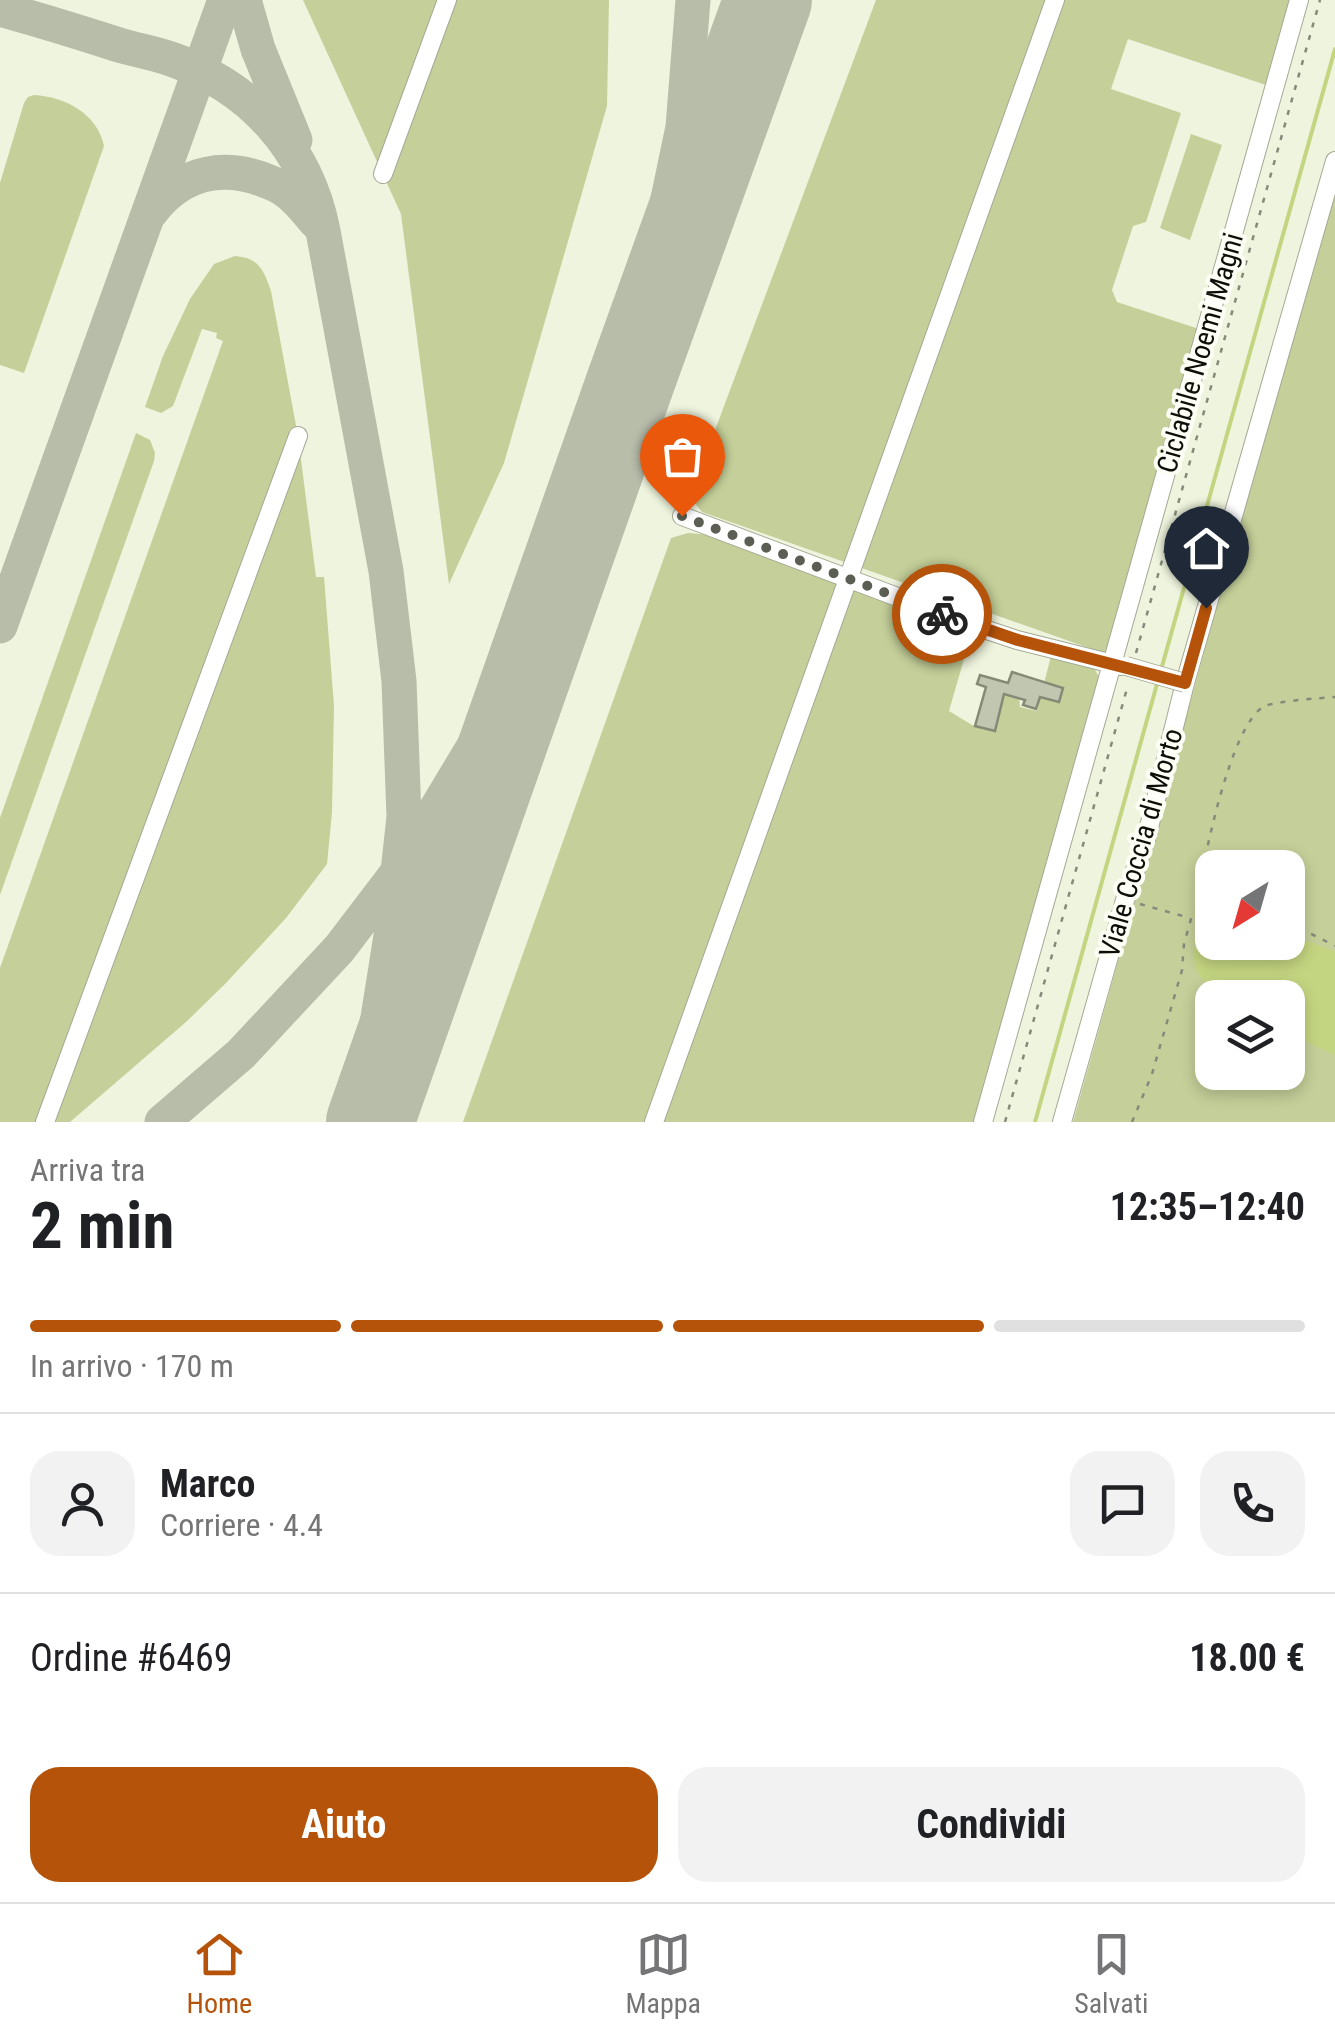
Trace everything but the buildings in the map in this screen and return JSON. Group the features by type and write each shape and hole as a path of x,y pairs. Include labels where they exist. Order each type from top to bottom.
{"street":[{"path":"383,174 448,0"},
{"path":"654,1122 1055,0"},
{"path":"983,1122 1125,668 1300,0"},
{"name":"Viale Coccia di Morto","path":"1062,1122 1124,900 1147,835 1185,683 1335,160"},
{"path":"46,1122 298,436"},
{"path":"682,516 972,625 1185,683"}],"path":[{"name":"Ciclabile Noemi Magni","path":"1005,1122 1125,668 1320,0"},
{"path":"1207,850 1238,743 1252,717 1266,706 1335,697"},
{"path":"1124,900 1191,918"},
{"path":"1132,1122 1152,1074 1195,911"},
{"path":"1305,931 1335,946"}],"shaded area":[{"path":"303,0 609,0 607,106 504,463 449,584 401,214"},
{"path":"876,0 1294,0 1269,86 1128,39 1111,89 1181,113 1146,222 1133,226 1112,290 1117,302 1199,329 1106,654 702,512 690,497"},
{"path":"34,95 57,99 78,109 94,124 104,146 24,373 0,365 0,183 24,103"},
{"path":"1191,134 1222,145 1190,240 1160,228"},
{"path":"1335,183 1335,1122 1073,1122"},
{"path":"235,256 259,266 271,291 298,436 316,577 324,577 334,706 327,864 286,918 226,983 70,1122 0,1122 0,968 223,341 216,338 217,333 202,329 173,406 161,413 145,407 190,299 214,264"},
{"path":"136,433 150,440 154,461 0,895 0,818"},
{"path":"688,533 711,535 969,632 949,711 972,725 990,730 1000,693 1019,698 1020,707 1037,711 1051,656 1094,668 1102,682 980,1122 463,1122 671,538"},
{"path":"1305,940 1335,952 1335,1055 1305,1041 1305,980 1204,980 1195,965 1194,955 1195,945 1195,960 1305,960"}],"waterway":[{"path":"1161,670 1335,49"},
{"path":"1035,1122 1157,684"}],"taxiway":[{"path":"0,626 225,0"},
{"path":"244,0 258,49 295,140"},
{"path":"629,386 683,127 693,0"},
{"path":"0,9 171,59 226,86 271,124 289,147 315,201 386,571 399,681 404,817 377,1024 355,1122"},
{"path":"150,213 176,187 191,179 223,172 276,185 316,222"},
{"path":"162,1122 241,1054 339,949 400,869 474,746 575,539"}],"runway":[{"path":"370,1122 768,0"}],"way so far":[{"path":"682,516 942,614"}],"route":[{"path":"942,614 1018,640 1185,683 1206,608"}]}
